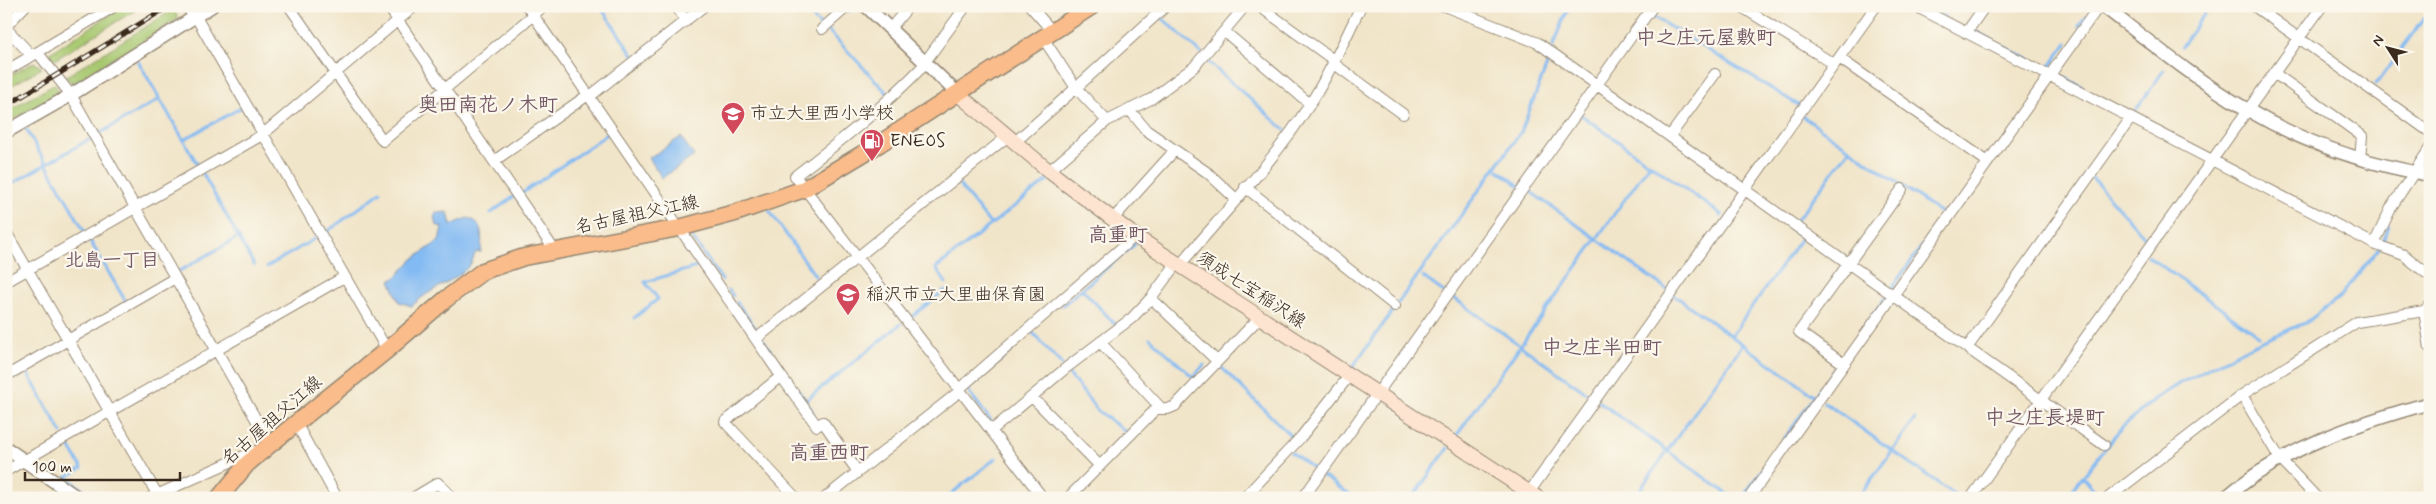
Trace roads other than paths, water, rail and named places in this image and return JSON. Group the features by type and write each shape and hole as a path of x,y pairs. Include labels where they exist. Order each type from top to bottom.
{"main road":[{"name":"名古屋祖父江線","path":"219,498 246,464 387,350 446,298 484,271 524,257 679,228 735,214 804,188 836,171 958,94 1092,6"},
{"name":"須成七宝稲沢線","path":"958,94 1049,171 1112,220 1530,496"}],"street":[{"path":"6,232 109,411 153,496 269,445 70,95 35,55 6,27 26,6"},
{"path":"6,71 115,6"},
{"path":"185,6 196,17 387,350"},
{"path":"6,132 70,95 212,6"},
{"path":"289,6 383,141 444,90 530,11 544,6"},
{"path":"388,6 555,251"},
{"path":"6,282 262,135 415,6"},
{"path":"676,6 686,21"},
{"path":"494,161 589,96 704,6"},
{"path":"822,29 848,6"},
{"path":"866,6 958,94"},
{"path":"890,29 909,6"},
{"path":"966,6 926,63 872,116 795,176 1043,498"},
{"path":"1030,6 1048,35 1076,88 1107,121"},
{"path":"756,339 857,257 1076,88 1166,6"},
{"path":"1259,6 1403,114"},
{"path":"991,431 1132,318 1151,298 1287,137 1310,104 1334,62 1361,6"},
{"path":"1444,6 1468,11 1538,43 2104,445"},
{"path":"1303,498 1653,6"},
{"path":"1740,6 1836,61 1988,162"},
{"path":"1530,496 1876,6"},
{"path":"1915,6 2374,244 2404,255 2430,276"},
{"path":"1966,33 1985,6"},
{"path":"1748,498 2099,6"},
{"path":"2103,6 2203,82 2248,110 2311,142 2360,160 2430,175"},
{"path":"2254,6 2430,132"},
{"path":"1971,498 2322,6"},
{"path":"1049,171 1107,121 1151,99 1194,67 1242,7"},
{"path":"530,11 816,426 823,422 858,472"},
{"path":"1224,31 1310,104"},
{"path":"2274,73 2362,136 2360,160"},
{"path":"1670,136 1715,74"},
{"path":"1129,109 1146,130 1208,172 1236,198"},
{"path":"1968,348 2131,118"},
{"path":"2374,244 2392,206 2412,172 2430,148"},
{"path":"1112,220 1175,150"},
{"path":"1245,187 1395,306"},
{"path":"1844,364 1800,332 1902,188"},
{"path":"825,498 960,390 1135,236"},
{"path":"6,471 344,276"},
{"path":"6,376 175,278"},
{"path":"1151,298 1217,362"},
{"path":"2108,498 2242,395 2357,322 2427,308 2430,348"},
{"path":"1100,342 1160,407 1168,409 1175,406 1259,318"},
{"path":"781,376 725,422 796,498"},
{"path":"1244,498 1301,437 1349,376"},
{"path":"2242,395 2280,459 2317,498"},
{"path":"1032,397 1100,466"},
{"path":"2225,498 2241,483 2280,459 2371,419 2430,403"},
{"path":"1068,498 1160,407"},
{"path":"296,423 337,498"},
{"path":"6,448 78,498"},
{"path":"413,498 438,483 453,498"}],"water":[{"path":"681,137 694,156 662,178 649,158"},
{"path":"448,212 451,225 467,218 476,222 481,231 481,252 476,252 470,264 463,272 418,300 412,306 399,302 390,280 394,279 413,259 439,241 442,227 436,225 434,216 436,213"}],"waterway":[{"path":"600,6 633,55"},
{"path":"803,6 820,25"},
{"path":"849,11 855,6"},
{"path":"1553,47 1569,6"},
{"path":"1636,6 1645,12"},
{"path":"1927,6 1946,16"},
{"path":"2182,46 2210,6"},
{"path":"2376,84 2430,10"},
{"path":"1652,16 1800,106"},
{"path":"2079,26 2086,16"},
{"path":"1161,17 1201,53"},
{"path":"827,29 889,95"},
{"path":"1973,30 1994,41"},
{"path":"2047,70 2067,43"},
{"path":"1999,44 2048,70"},
{"path":"1398,303 1521,132 1550,57"},
{"path":"73,86 117,59"},
{"path":"1206,60 1285,130"},
{"path":"138,61 199,167"},
{"path":"2133,114 2164,70"},
{"path":"2057,74 2081,86"},
{"path":"39,106 60,94"},
{"path":"97,135 160,99"},
{"path":"183,140 242,107"},
{"path":"1581,115 1722,215 1720,216"},
{"path":"1802,116 1944,215"},
{"path":"26,129 85,232"},
{"path":"521,194 609,133"},
{"path":"6,187 90,139"},
{"path":"1796,221 1850,149"},
{"path":"1456,436 1650,164"},
{"path":"1498,170 1521,187"},
{"path":"203,174 254,265"},
{"path":"2092,178 2149,242"},
{"path":"946,283 936,268 1049,179"},
{"path":"957,182 991,225"},
{"path":"1528,190 1668,290"},
{"path":"324,234 381,192"},
{"path":"491,213 513,197"},
{"path":"769,210 816,277"},
{"path":"1891,289 1938,224"},
{"path":"2383,241 2388,225"},
{"path":"1731,336 1802,237 1790,228"},
{"path":"689,233 722,280"},
{"path":"176,273 239,237"},
{"path":"267,267 316,238"},
{"path":"89,239 126,302"},
{"path":"1063,305 1135,244"},
{"path":"2066,498 2121,428 2155,399 2180,383 2251,346 2307,322 2341,296 2379,248"},
{"path":"2148,256 2259,336"},
{"path":"634,318 658,299 645,282 700,266"},
{"path":"1423,277 1445,293"},
{"path":"1082,289 1115,324"},
{"path":"729,290 733,296"},
{"path":"910,318 945,290"},
{"path":"1674,295 1815,396"},
{"path":"1451,296 1592,397"},
{"path":"1842,358 1887,296"},
{"path":"737,302 759,333"},
{"path":"1351,369 1394,309"},
{"path":"805,401 901,324"},
{"path":"1032,332 1062,365"},
{"path":"762,338 792,382"},
{"path":"1150,338 1193,377 1204,365"},
{"path":"1634,498 1743,344"},
{"path":"1004,357 1016,346"},
{"path":"991,421 969,392 969,387 1001,360"},
{"path":"1742,498 1837,365"},
{"path":"1220,366 1295,440"},
{"path":"25,369 62,433"},
{"path":"1068,373 1098,411 1126,432"},
{"path":"797,388 813,412"},
{"path":"1598,401 1733,498"},
{"path":"1824,402 1959,498"},
{"path":"1858,498 1915,419"},
{"path":"66,441 82,468 66,477 94,498"},
{"path":"1412,498 1448,448"},
{"path":"1291,452 1317,471 1319,468"},
{"path":"946,498 996,458"},
{"path":"1323,476 1354,498"},
{"path":"2083,477 2100,497"},
{"path":"57,498 63,494"}],"railway":[{"path":"6,106 169,6"}],"place":[{"name":"市立大里西小学校","path":"733,135"},
{"name":"ENEOS","path":"872,162"},
{"name":"稲沢市立大里曲保育園","path":"848,316"}],"district":[{"name":"中之庄元屋敷町","path":"1706,38"},
{"name":"奥田南花ノ木町","path":"488,105"},
{"name":"高重町","path":"1118,235"},
{"name":"北島一丁目","path":"112,260"},
{"name":"中之庄半田町","path":"1602,348"},
{"name":"中之庄長堤町","path":"2045,418"},
{"name":"高重西町","path":"829,453"}]}
